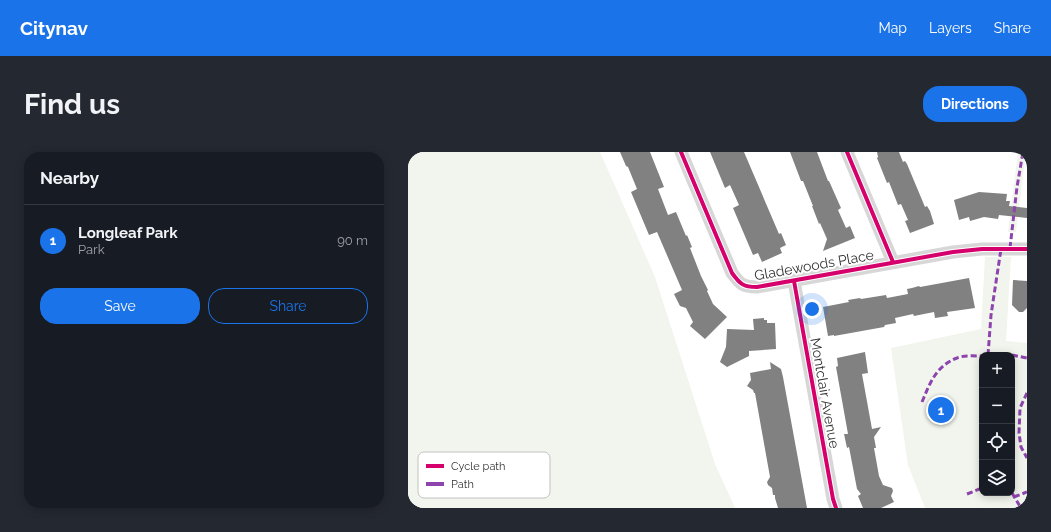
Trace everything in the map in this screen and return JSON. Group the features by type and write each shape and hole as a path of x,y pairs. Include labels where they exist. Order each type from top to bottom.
{"street":[{"name":"Gladewoods Place","path":"681,152 732,273 738,282 750,288 757,288 960,251 982,249 1027,249"},
{"name":"Gladewoods Place","path":"847,152 893,262"},
{"name":"Montclair Avenue","path":"794,281 833,499 836,508"}],"shaded area":[{"path":"408,152 600,152 655,277 715,464 735,508 408,508"},
{"path":"1018,152 1026,152 1016,232 1008,232"},
{"path":"985,257 1011,257 1006,341 1027,343 1027,508 925,508 908,465 891,348 981,329"}],"building":[{"path":"620,152 650,152 664,187 658,189 668,215 676,212 692,247 690,248 713,304 727,317 705,339 690,326 693,322 686,308 680,306 674,294 682,290 657,232 649,235 631,192 637,189"},
{"path":"710,152 744,152 779,234 781,233 786,245 780,248 782,253 762,262 758,253 753,255 733,208 739,205 730,185 725,188"},
{"path":"790,152 817,152 828,181 841,208 838,210 846,228 850,226 855,238 823,251 827,239 820,223 819,224 803,181 801,181"},
{"path":"877,152 899,152 903,162 905,161 907,164 925,207 927,206 930,211 934,224 910,233 905,221 908,220 901,204 898,205 889,182 887,183 877,158"},
{"path":"979,192 1007,194 1006,201 1010,201 1009,206 1027,208 1027,218 999,215 998,219 984,217 970,221 969,217 959,220 954,200"},
{"path":"969,278 975,308 947,312 948,316 935,318 934,312 914,316 913,314 895,318 896,323 885,325 884,327 828,336 823,307 849,302 848,300 860,298 886,295 887,298 908,294 907,289"},
{"path":"1013,280 1027,281 1027,308 1023,312 1019,312 1012,305"},
{"path":"764,318 764,320 767,320 767,323 775,323 776,349 749,351 749,356 727,367 720,362 726,347 727,329 754,330 753,319"},
{"path":"865,352 868,373 862,374 872,429 881,427 874,437 876,448 874,448 879,476 883,485 892,488 893,491 891,496 894,502 881,508 863,508 858,496 861,494 857,489 849,447 847,448 844,434 848,434 836,367 838,366 837,358"},
{"path":"770,362 781,369 807,508 778,508 775,495 773,495 772,488 767,482 770,477 755,393 747,386 751,380 750,373 771,369"}],"marked path":[{"path":"1010,248 1017,187 1023,152"},
{"path":"988,352 991,315 1001,249"},
{"path":"922,402 931,382 939,370 950,361 960,357 979,356"},
{"path":"1015,356 1027,358"},
{"path":"1027,393 1020,408 1019,433 1021,447 1027,458"},
{"path":"967,494 979,489"},
{"path":"1014,497 1027,492"},
{"path":"1014,496 1021,508"}],"cycle path":[{"path":"681,152 732,273 740,282 748,286 757,287 953,252 982,249 1027,249"},
{"path":"847,152 893,262"},
{"path":"794,281 833,499 836,508"}],"place":[{"name":"Longleaf Park","path":"941,410"}]}
